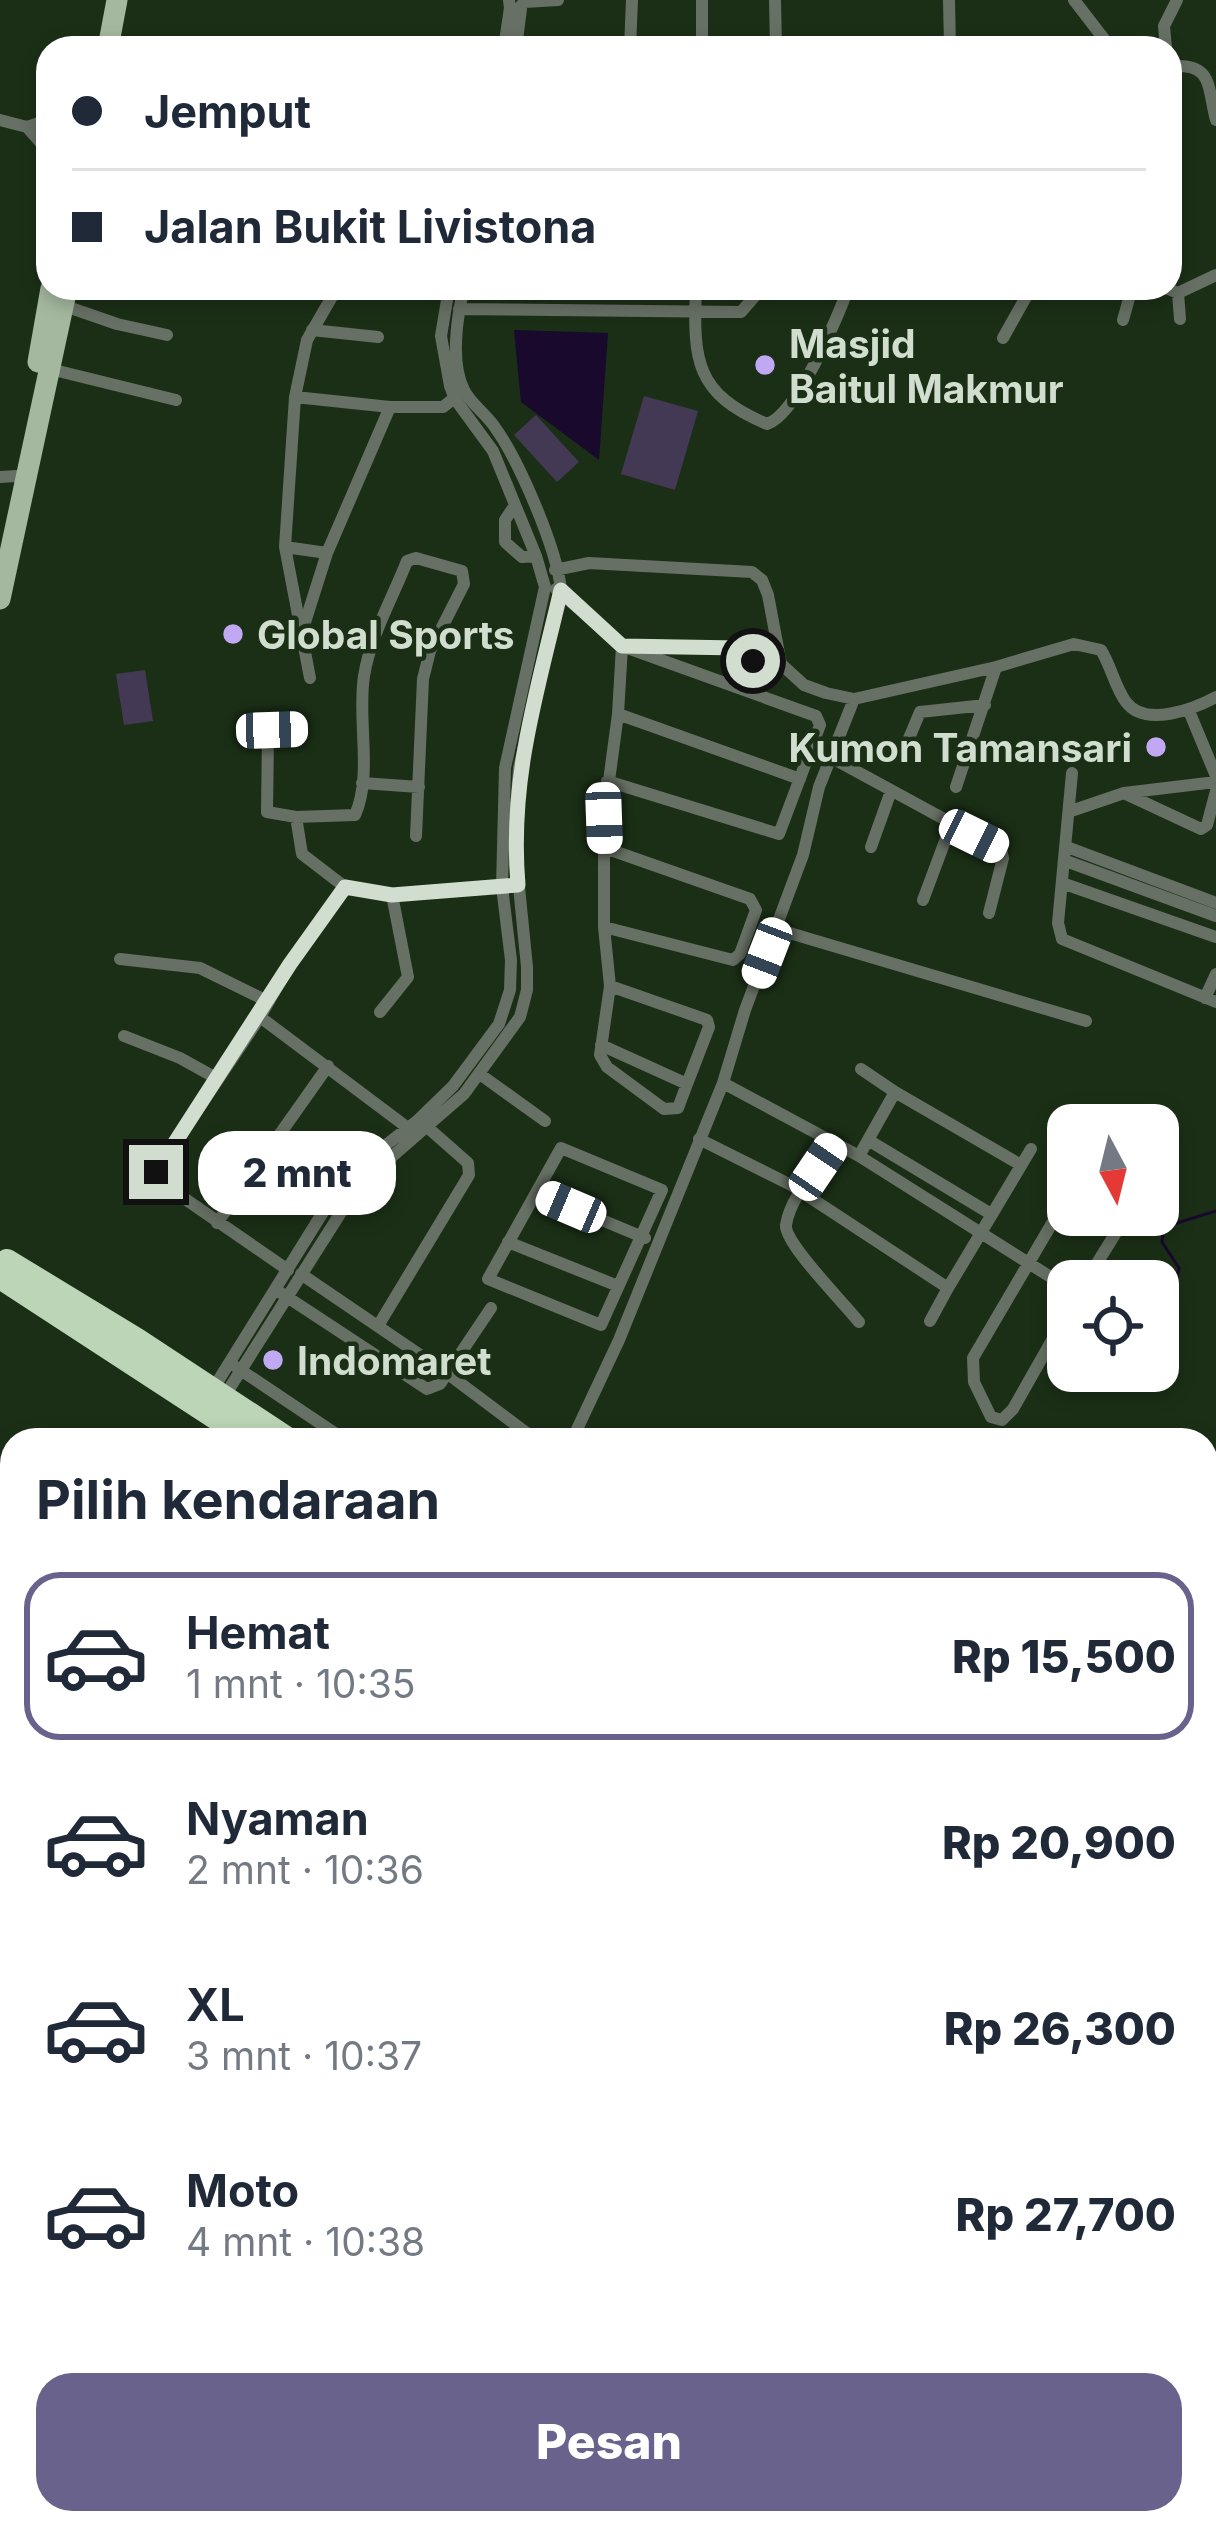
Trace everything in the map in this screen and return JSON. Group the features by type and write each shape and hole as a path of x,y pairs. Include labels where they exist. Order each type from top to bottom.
{"highway":[{"path":"2,1265 13,1294 231,1428"},
{"path":"2,1265 271,1428"}],"main road":[{"path":"96,36 102,0"},
{"path":"110,36 117,0"},
{"path":"0,550 8,476 59,300"},
{"path":"0,599 50,369 60,300"}],"street":[{"path":"518,4 559,0"},
{"path":"630,36 632,0"},
{"path":"702,0 703,36"},
{"path":"775,0 776,36"},
{"path":"950,0 950,36"},
{"path":"1073,0 1102,36"},
{"path":"1165,36 1164,26 1177,0"},
{"path":"508,36 518,4"},
{"path":"517,36 518,4"},
{"path":"1182,65 1199,69 1207,78 1216,120"},
{"path":"0,120 27,127 36,124"},
{"path":"27,127 36,137"},
{"path":"1182,287 1216,275"},
{"path":"72,300 117,324 167,335"},
{"path":"310,678 285,547 295,397 312,330 330,300"},
{"path":"418,1128 466,1070 506,1008 511,959 502,887 505,768 543,579 494,451 459,394 441,336 447,300"},
{"path":"218,1393 280,1292 357,1187 481,1075 520,1017 527,990 514,837 519,768 561,590 559,569 511,453 494,424 459,394 455,336 461,300"},
{"path":"696,300 697,356 704,378 719,397 762,422 774,423 786,412 843,300"},
{"path":"459,309 741,312 752,300"},
{"path":"1004,338 1025,300"},
{"path":"1123,320 1129,300"},
{"path":"1174,300 1180,320"},
{"path":"312,330 377,337"},
{"path":"50,369 176,400"},
{"path":"295,397 443,407 459,394"},
{"path":"300,638 327,553 390,407"},
{"path":"515,505 505,520 505,542 522,557 536,556"},
{"path":"285,547 327,553"},
{"path":"299,730 272,730 268,738 269,814 355,815 362,783 365,668 407,561 413,557 465,575 455,606 430,651 423,679 416,836"},
{"path":"543,579 559,569 590,563 752,572 762,580 768,595 781,664 804,686 854,699 1074,644 1100,650 1130,708 1148,714 1190,711 1216,697"},
{"path":"543,579 622,646 819,718 779,834 607,782"},
{"path":"622,646 739,648 752,657 751,692"},
{"path":"610,986 706,1020 709,1027 678,1108 664,1109 607,1067 600,1055 610,986 604,927 607,782 622,646"},
{"path":"956,787 996,667"},
{"path":"578,1428 619,1340 723,1084 854,699"},
{"path":"907,743 920,712 985,705"},
{"path":"1124,793 1201,829 1207,825 1216,783 1190,711"},
{"path":"618,714 800,779"},
{"path":"832,758 1003,854 989,913"},
{"path":"1072,773 1058,923 1067,944 1211,1000 1216,974"},
{"path":"362,783 419,787"},
{"path":"1071,811 1124,793 1216,783"},
{"path":"871,848 891,791"},
{"path":"296,817 302,854 345,887 392,895 518,885"},
{"path":"923,900 951,825"},
{"path":"604,927 733,960 740,955 756,915 750,898 605,848"},
{"path":"1067,854 1216,903"},
{"path":"1067,854 1216,916"},
{"path":"1062,883 1216,937"},
{"path":"345,887 156,1172 162,1183 217,1223 296,1270 520,1428"},
{"path":"380,1012 408,977 392,895"},
{"path":"776,929 1086,1021"},
{"path":"120,959 188,964 267,1001"},
{"path":"506,1008 520,1017"},
{"path":"260,1017 468,1162 469,1175 378,1326"},
{"path":"124,1036 216,1078"},
{"path":"601,1045 687,1084"},
{"path":"217,1223 328,1066"},
{"path":"861,1069 1021,1165"},
{"path":"481,1075 545,1121"},
{"path":"723,1084 859,1156 1047,1276"},
{"path":"859,1156 896,1091"},
{"path":"699,1139 801,1192 948,1288"},
{"path":"868,1140 991,1214"},
{"path":"834,1143 786,1222 788,1240 859,1322"},
{"path":"561,1148 662,1190 601,1325 488,1279 537,1192 561,1148"},
{"path":"930,1321 1031,1149"},
{"path":"537,1192 658,1243"},
{"path":"1047,1233 973,1358 974,1382 991,1417 1002,1420 1013,1409 1047,1349"},
{"path":"508,1242 618,1286"},
{"path":"280,1292 422,1388 436,1388 491,1308"},
{"path":"236,1367 327,1428"}],"shaded area":[{"path":"514,330 608,333 599,460 521,402"},
{"path":"644,396 698,411 675,490 621,474"},
{"path":"536,415 579,462 557,482 514,435"},
{"path":"145,670 153,721 124,725 116,674"}],"waterway":[{"path":"1174,1260 1162,1242 1164,1227 1216,1211"}],"place":[{"name":"Masjid Baitul Makmur","path":"765,365"},
{"name":"Global Sports","path":"233,634"},
{"name":"Kumon Tamansari","path":"1156,747"},
{"name":"Indomaret","path":"273,1360"}],"route":[{"path":"156,1172 345,887 392,895 518,885 514,837 519,768 561,590 622,646 739,648 749,652 753,661"}]}
